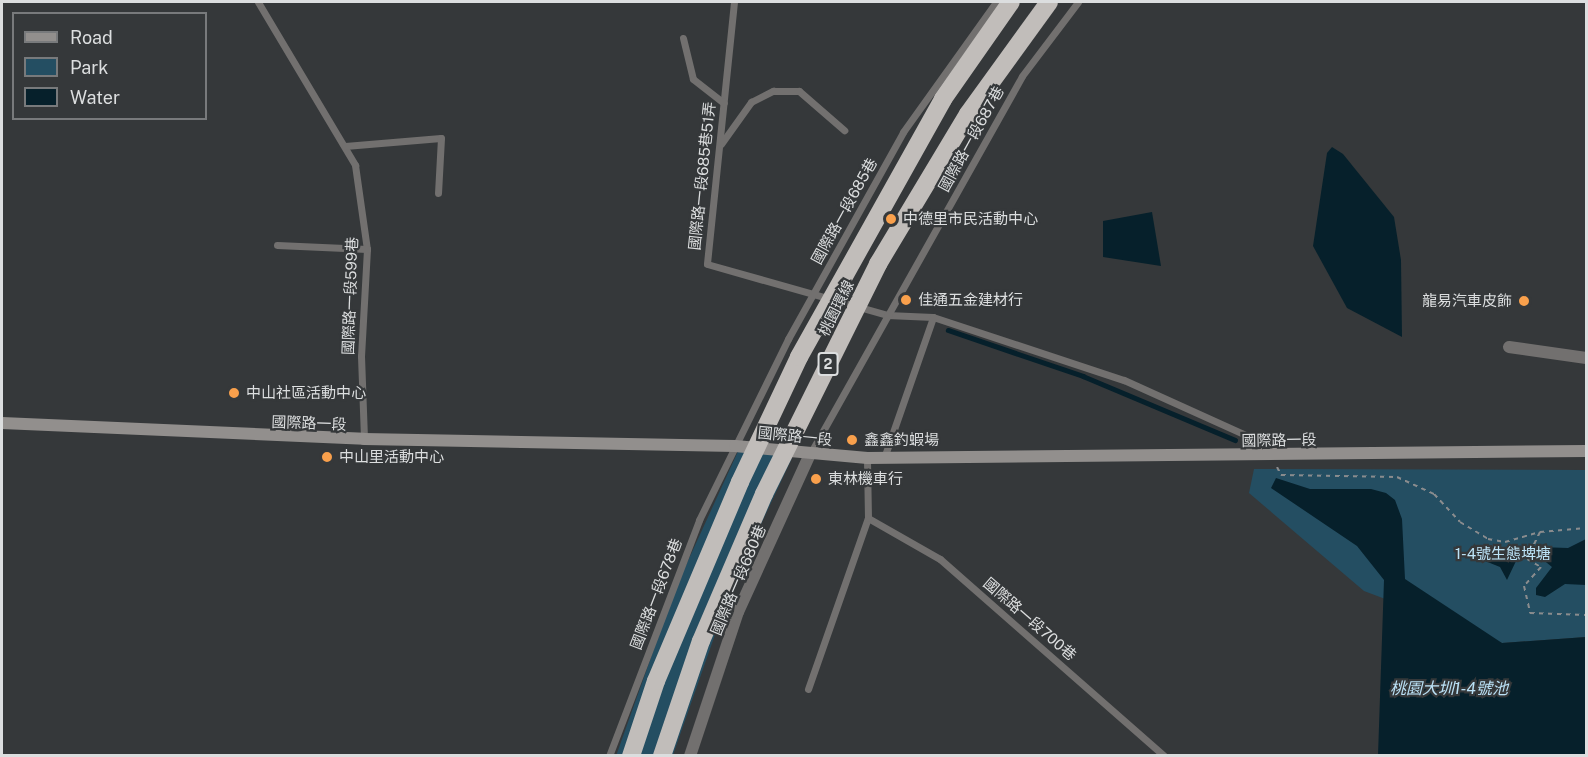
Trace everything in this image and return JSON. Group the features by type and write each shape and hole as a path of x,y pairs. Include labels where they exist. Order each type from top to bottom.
{"highway":[{"name":"桃園環線","path":"631,756 656,681 731,503 799,357 943,99 1011,2"},
{"name":"桃園環線","path":"662,756 701,641 764,494 878,264 968,114 1049,2"}],"street":[{"path":"1509,347 1587,358"},
{"name":"國際路一段","path":"2,423 364,439 735,446 867,458 1587,451"},
{"name":"國際路一段680巷","path":"690,756 738,612 810,454"}],"lane":[{"name":"國際路一段599巷","path":"258,2 355,165 368,249 361,356 364,439"},
{"name":"國際路一段685巷51弄","path":"734,2 707,264 812,296 887,315 933,317 1124,380 1257,440 1271,455"},
{"name":"國際路一段685巷","path":"735,446 812,296 903,132 996,2"},
{"name":"國際路一段687巷","path":"810,454 1022,76 1078,2"},
{"path":"683,38 693,79 724,103"},
{"path":"719,146 751,102 773,91 799,91 843,130"},
{"path":"345,146 441,138 438,193"},
{"path":"277,245 368,249"},
{"path":"884,458 933,317"},
{"name":"國際路一段678巷","path":"609,756 699,520 735,446"},
{"path":"808,689 868,518 867,458"},
{"name":"國際路一段700巷","path":"868,518 940,559 1164,756"}],"path":[{"path":"1281,475 1397,477 1434,494 1460,522 1488,539 1505,542 1540,532 1587,528"},
{"path":"1540,532 1527,559 1541,567 1524,586 1530,613 1587,615"}],"green space":[{"path":"740,447 792,458 732,586 673,755 616,756 676,587"},
{"name":"1-4號生態埤塘","path":"1254,469 1586,470 1586,637 1502,643 1364,591 1249,493"}],"water":[{"path":"1332,147 1343,154 1394,217 1401,260 1402,337 1347,308 1313,246 1327,153"},
{"path":"1152,212 1161,266 1103,257 1103,221"},
{"name":"桃園大圳1-4號池","path":"1276,478 1310,489 1371,489 1386,493 1395,500 1402,519 1405,579 1502,643 1586,637 1586,755 1378,755 1384,580 1357,546 1271,488"},
{"path":"1586,539 1586,585 1565,584 1545,597 1536,595 1536,588 1552,567 1536,554 1539,547 1568,548"},
{"path":"1510,554 1516,561 1507,580 1500,567 1480,559"}],"waterway":[{"path":"948,330 1083,376 1235,440"}],"place":[{"name":"中德里市民活動中心","path":"891,219"},
{"name":"佳通五金建材行","path":"906,300"},
{"name":"龍易汽車皮飾","path":"1524,301"},
{"name":"中山社區活動中心","path":"234,393"},
{"name":"鑫鑫釣蝦場","path":"852,440"},
{"name":"中山里活動中心","path":"327,457"},
{"name":"東林機車行","path":"816,479"}]}
